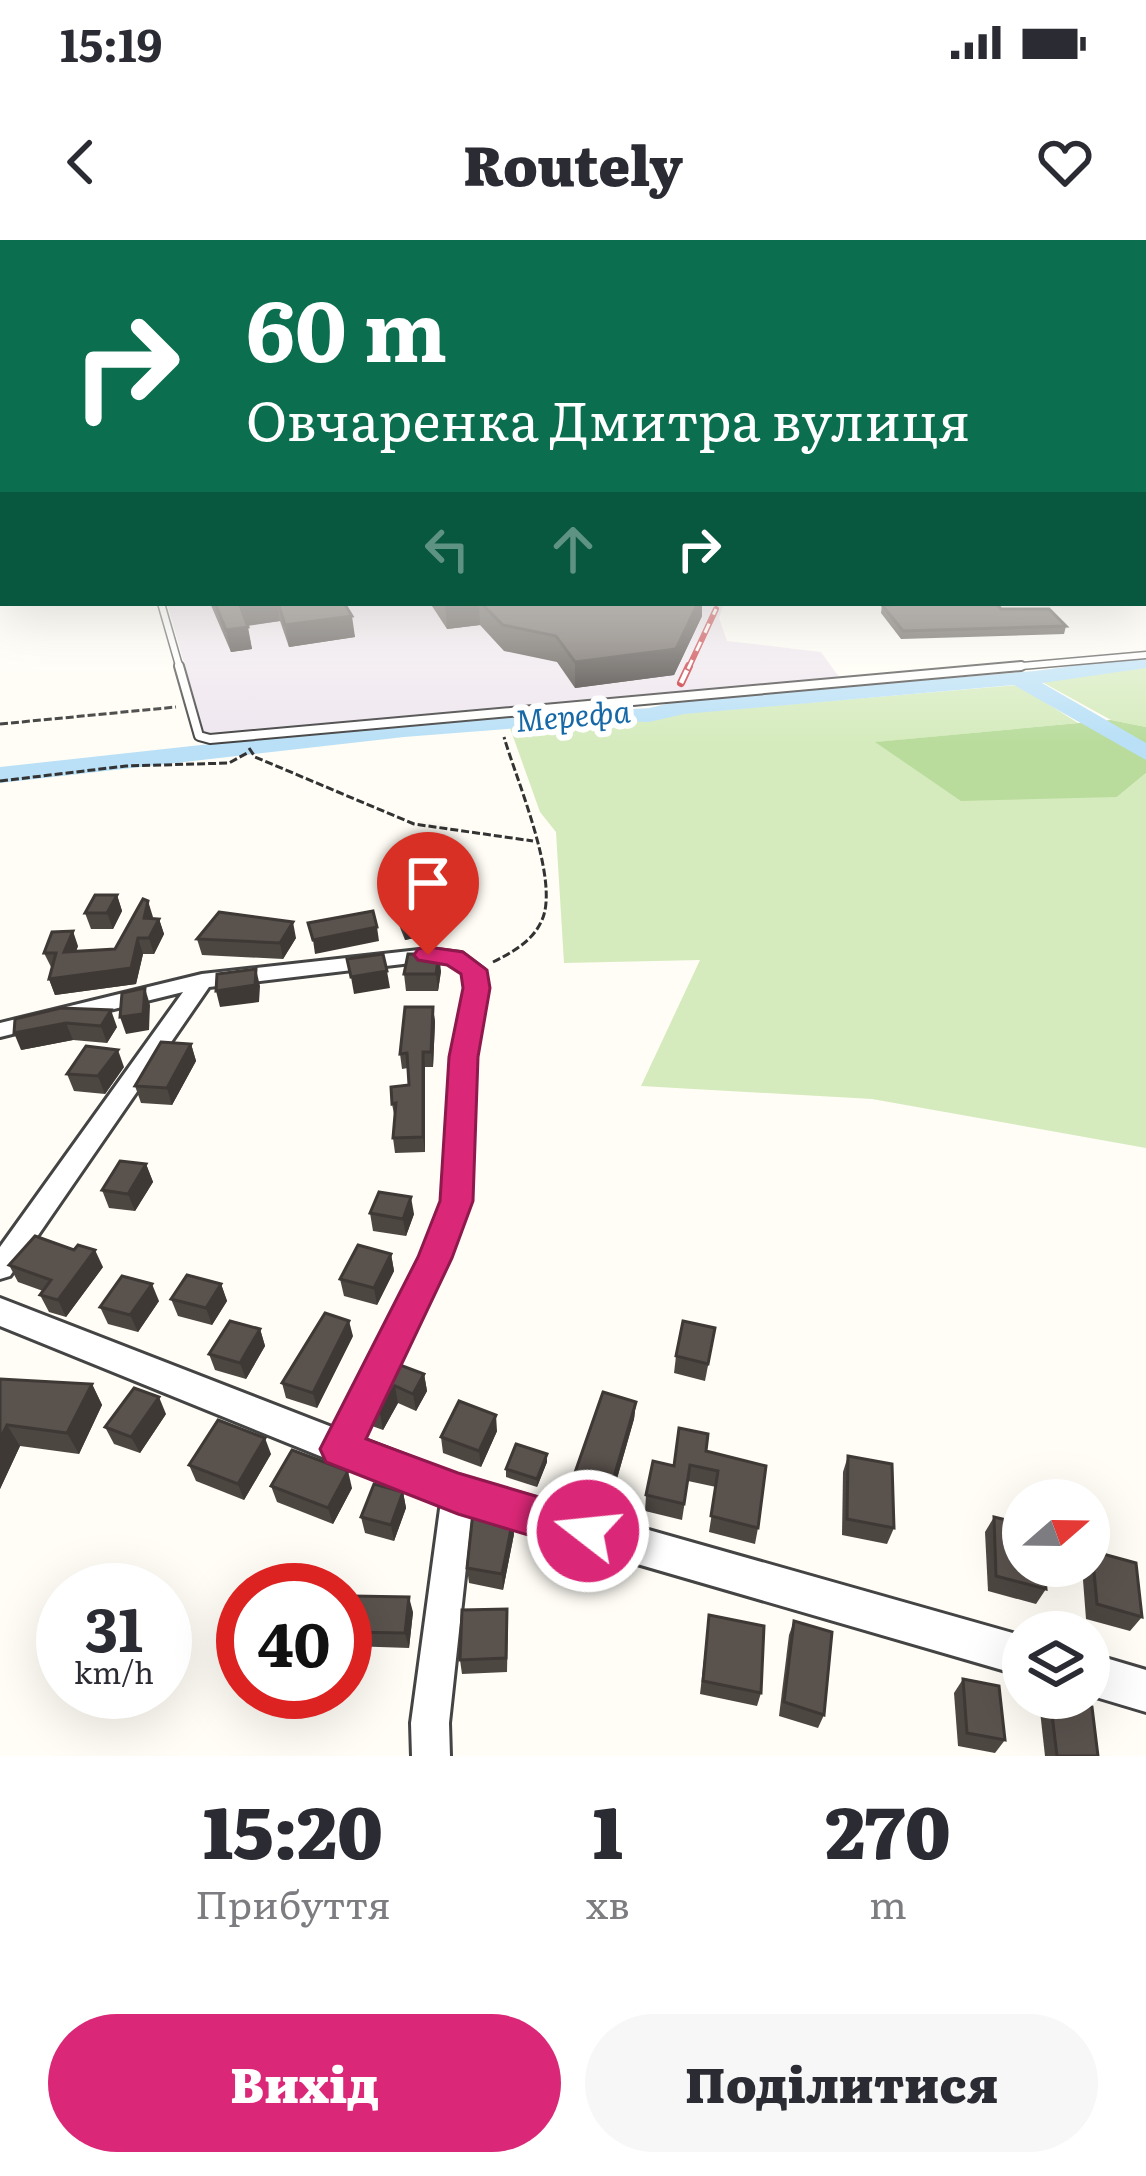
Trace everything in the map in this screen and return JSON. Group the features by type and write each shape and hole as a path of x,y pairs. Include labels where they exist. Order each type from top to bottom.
{"street":[{"path":"0,1030 202,981 428,955 454,958 474,970 456,1201 435,1258 340,1449"},
{"path":"0,1268 202,981"},
{"path":"0,1312 458,1494 1002,1649"},
{"path":"430,1756 458,1494"},
{"path":"1110,1680 1146,1691"}],"lane":[{"path":"162,606 199,736 210,739 1146,655"}],"path":[{"path":"0,724 190,705"},
{"path":"474,970 516,952 535,934 547,902 504,737"},
{"path":"0,781 126,766 229,763 247,757 249,751 414,824 533,842"}],"shaded area":[{"path":"168,606 723,606 719,618 727,641 821,652 839,677 205,737"}],"green space":[{"path":"1146,667 1146,727 1111,720 1042,682 1051,675"},
{"path":"1018,685 1078,723 877,742 1117,797 1146,773 1146,1148 872,1099 641,1086 700,960 564,963 556,832 540,812 510,728"},
{"path":"1111,720 1146,727 1146,773 1117,797 961,801 875,742"}],"building":[{"path":"216,606 240,606 248,627 226,630"},
{"path":"279,606 346,606 352,616 285,625"},
{"path":"484,606 697,606 676,649 575,662 556,636 503,625"},
{"path":"883,606 1049,609 1066,626 903,631"},
{"path":"95,895 117,895 107,913 85,913"},
{"path":"143,899 148,901 144,918 159,919 149,938 138,938 131,968 49,979 56,953 44,953 52,932 73,931 64,952 115,949"},
{"path":"420,904 427,919 404,924 397,909"},
{"path":"373,911 377,927 313,940 308,923"},
{"path":"219,912 293,922 280,943 197,939"},
{"path":"383,954 387,971 351,977 347,959"},
{"path":"408,954 439,954 436,974 404,974"},
{"path":"256,969 255,985 216,991 217,974"},
{"path":"145,988 143,1014 120,1017 122,993"},
{"path":"405,1007 433,1007 431,1052 423,1052 423,1137 393,1138 396,1103 392,1104 391,1087 409,1085 407,1053 400,1054"},
{"path":"61,1008 111,1010 101,1026 66,1023 14,1033 15,1019"},
{"path":"161,1042 191,1044 167,1088 135,1086"},
{"path":"86,1046 118,1050 98,1076 67,1074"},
{"path":"120,1161 146,1164 128,1194 102,1190"},
{"path":"379,1192 411,1197 403,1219 370,1213"},
{"path":"35,1236 74,1250 78,1245 95,1250 58,1300 40,1295 51,1280 9,1265"},
{"path":"358,1245 391,1254 374,1288 340,1279"},
{"path":"187,1275 221,1284 206,1308 171,1299"},
{"path":"122,1276 152,1284 130,1315 100,1307"},
{"path":"325,1313 349,1321 313,1393 282,1383"},
{"path":"230,1321 260,1329 240,1363 209,1354"},
{"path":"683,1321 715,1328 708,1364 676,1356"},
{"path":"392,1362 424,1374 413,1394 395,1386 380,1413 369,1409"},
{"path":"0,1379 92,1384 67,1433 7,1425 0,1439"},
{"path":"134,1388 159,1397 131,1437 105,1427"},
{"path":"603,1392 636,1402 609,1494 572,1481"},
{"path":"459,1401 496,1415 479,1451 441,1437"},
{"path":"218,1420 265,1438 238,1484 189,1465"},
{"path":"679,1428 708,1434 706,1451 766,1466 758,1528 711,1516 718,1471 690,1465 684,1504 646,1495 653,1461 674,1466"},
{"path":"516,1444 547,1454 537,1479 506,1469"},
{"path":"292,1450 348,1471 328,1508 271,1486"},
{"path":"848,1456 892,1464 894,1528 847,1519"},
{"path":"374,1484 403,1492 391,1525 361,1517"},
{"path":"473,1512 513,1519 502,1574 467,1568"},
{"path":"994,1517 1002,1519 1002,1578 996,1576"},
{"path":"1110,1556 1136,1563 1142,1617 1097,1604 1095,1587 1110,1587"},
{"path":"372,1596 409,1597 405,1633 372,1632"},
{"path":"507,1609 506,1658 460,1660 462,1610"},
{"path":"709,1615 764,1626 761,1693 703,1681"},
{"path":"794,1621 832,1632 824,1715 784,1702"},
{"path":"963,1679 999,1686 1005,1740 967,1733"},
{"path":"1053,1719 1093,1719 1098,1756 1057,1756"}],"waterway":[{"name":"Мерефа","path":"0,775 404,730 649,715 684,707 1035,678 1146,662"},
{"path":"1022,681 1146,753"}],"railway":[{"path":"688,669 716,609"},
{"path":"681,683 689,666"}],"route":[{"path":"428,955 454,958 474,970 456,1201 435,1258 340,1449 458,1494 588,1531"}]}
